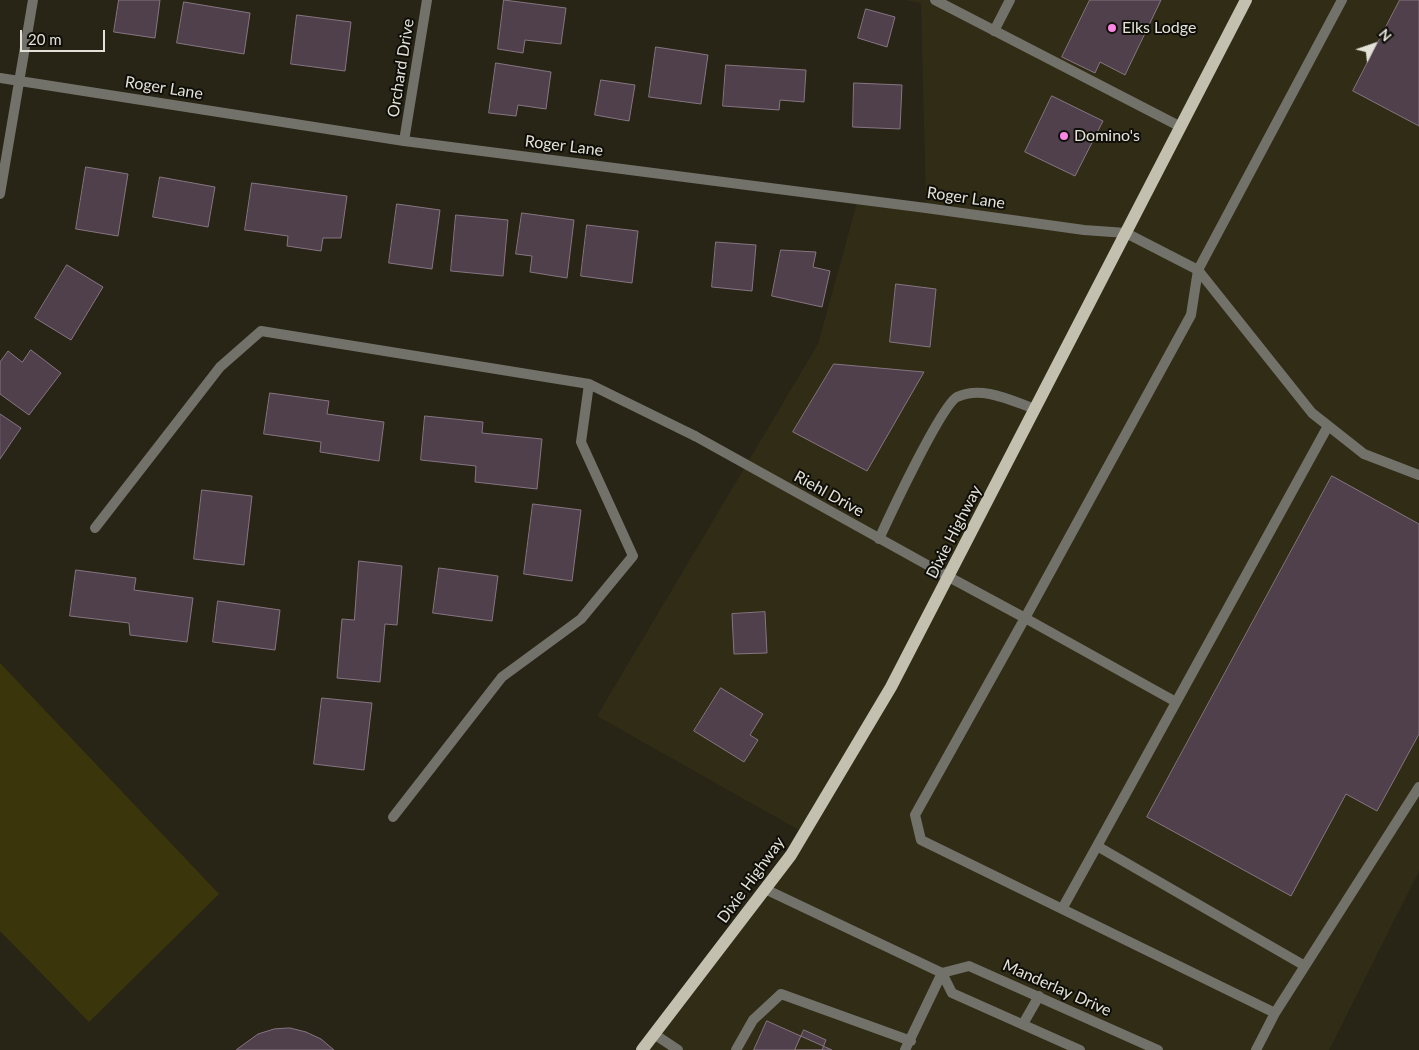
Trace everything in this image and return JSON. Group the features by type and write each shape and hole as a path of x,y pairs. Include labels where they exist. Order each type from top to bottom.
{"main road":[{"name":"Dixie Highway","path":"642,1050 791,855 891,687 1181,127 1243,1"}],"street":[{"path":"0,194 33,0"},
{"name":"Orchard Drive","path":"404,141 427,0"},
{"path":"934,0 1181,127"},
{"path":"994,31 1010,0"},
{"path":"1275,1014 921,840 915,815 1190,315 1198,270 1342,0"},
{"name":"Roger Lane","path":"0,78 404,141 897,204 1084,230 1126,233"},
{"path":"1126,233 1198,270 1312,413 1364,454 1419,475"},
{"name":"Riehl Drive","path":"95,528 220,368 261,331 589,384 695,436 1176,702"},
{"path":"392,817 502,677 581,619 633,556 581,442 589,384"},
{"path":"879,538 941,415 957,397 985,392 1035,410"},
{"path":"1062,909 1328,426"},
{"path":"1256,1050 1275,1014 1419,787"},
{"path":"1097,846 1305,966"},
{"path":"765,889 942,973 952,994 1080,1050"},
{"name":"Manderlay Drive","path":"942,973 968,966 1158,1050"},
{"path":"736,1050 753,1020 781,994 908,1046 942,973"},
{"path":"1023,1024 1039,996"},
{"path":"654,1034 678,1050"}],"shaded area":[{"path":"904,0 1419,0 1419,871 1329,1050 642,1050 804,833 597,716 818,344 858,199 926,208 921,3"},
{"path":"0,663 219,894 89,1022 0,931"}],"building":[{"path":"119,0 160,0 155,38 114,32"},
{"path":"504,0 566,8 561,44 525,40 523,53 498,49"},
{"name":"Elks Lodge","path":"1090,0 1161,0 1125,75 1100,62 1095,73 1062,57"},
{"path":"1400,0 1419,0 1419,126 1353,91"},
{"path":"184,2 250,13 244,54 177,43"},
{"path":"866,9 895,17 887,47 858,38"},
{"path":"297,15 351,22 345,71 291,64"},
{"path":"656,47 708,55 701,104 649,97"},
{"path":"496,63 551,72 546,109 518,105 516,116 489,113"},
{"path":"726,65 806,70 804,102 780,100 779,110 723,106"},
{"path":"601,80 635,85 629,121 595,115"},
{"path":"854,83 902,85 900,129 853,127"},
{"name":"Domino's","path":"1052,96 1103,121 1075,176 1025,152"},
{"path":"86,167 128,174 118,236 76,229"},
{"path":"160,177 215,187 208,227 153,217"},
{"path":"252,183 347,196 341,238 323,238 321,251 287,246 288,236 245,230"},
{"path":"397,204 440,210 432,269 389,263"},
{"path":"522,213 574,220 567,278 530,272 532,256 516,254"},
{"path":"456,215 508,220 503,276 451,271"},
{"path":"587,225 638,231 632,283 581,276"},
{"path":"716,242 756,245 752,291 712,287"},
{"path":"781,250 816,252 813,267 830,271 822,307 772,296"},
{"path":"67,265 103,287 71,340 35,318"},
{"path":"896,284 936,289 930,347 890,342"},
{"path":"31,350 61,373 29,415 0,394 0,362 8,351 22,362"},
{"path":"834,364 924,372 867,471 793,432"},
{"path":"270,393 329,401 327,414 384,422 379,461 320,452 321,442 264,434"},
{"path":"0,414 21,428 0,459"},
{"path":"425,416 483,422 482,433 542,439 537,489 475,482 476,466 421,460"},
{"path":"1332,476 1419,524 1419,734 1377,811 1346,794 1291,896 1147,817"},
{"path":"202,490 252,496 244,565 194,559"},
{"path":"533,504 581,510 572,581 524,574"},
{"path":"359,561 402,566 397,625 385,624 380,682 337,678 342,619 354,620"},
{"path":"439,568 498,576 492,621 433,613"},
{"path":"76,570 136,578 134,590 193,598 187,642 130,635 129,623 70,616"},
{"path":"218,601 280,610 275,650 213,642"},
{"path":"765,612 767,653 734,654 732,614"},
{"path":"721,688 763,714 750,735 758,740 744,762 694,731"},
{"path":"322,698 372,703 364,770 314,764"},
{"path":"767,1021 832,1050 754,1050"},
{"path":"290,1028 306,1032 321,1039 334,1050 236,1050 258,1034 274,1029"},
{"path":"804,1030 826,1040 822,1050 795,1050"}],"place":[{"name":"Elks Lodge","path":"1112,28"},
{"name":"Domino's","path":"1064,136"}]}
